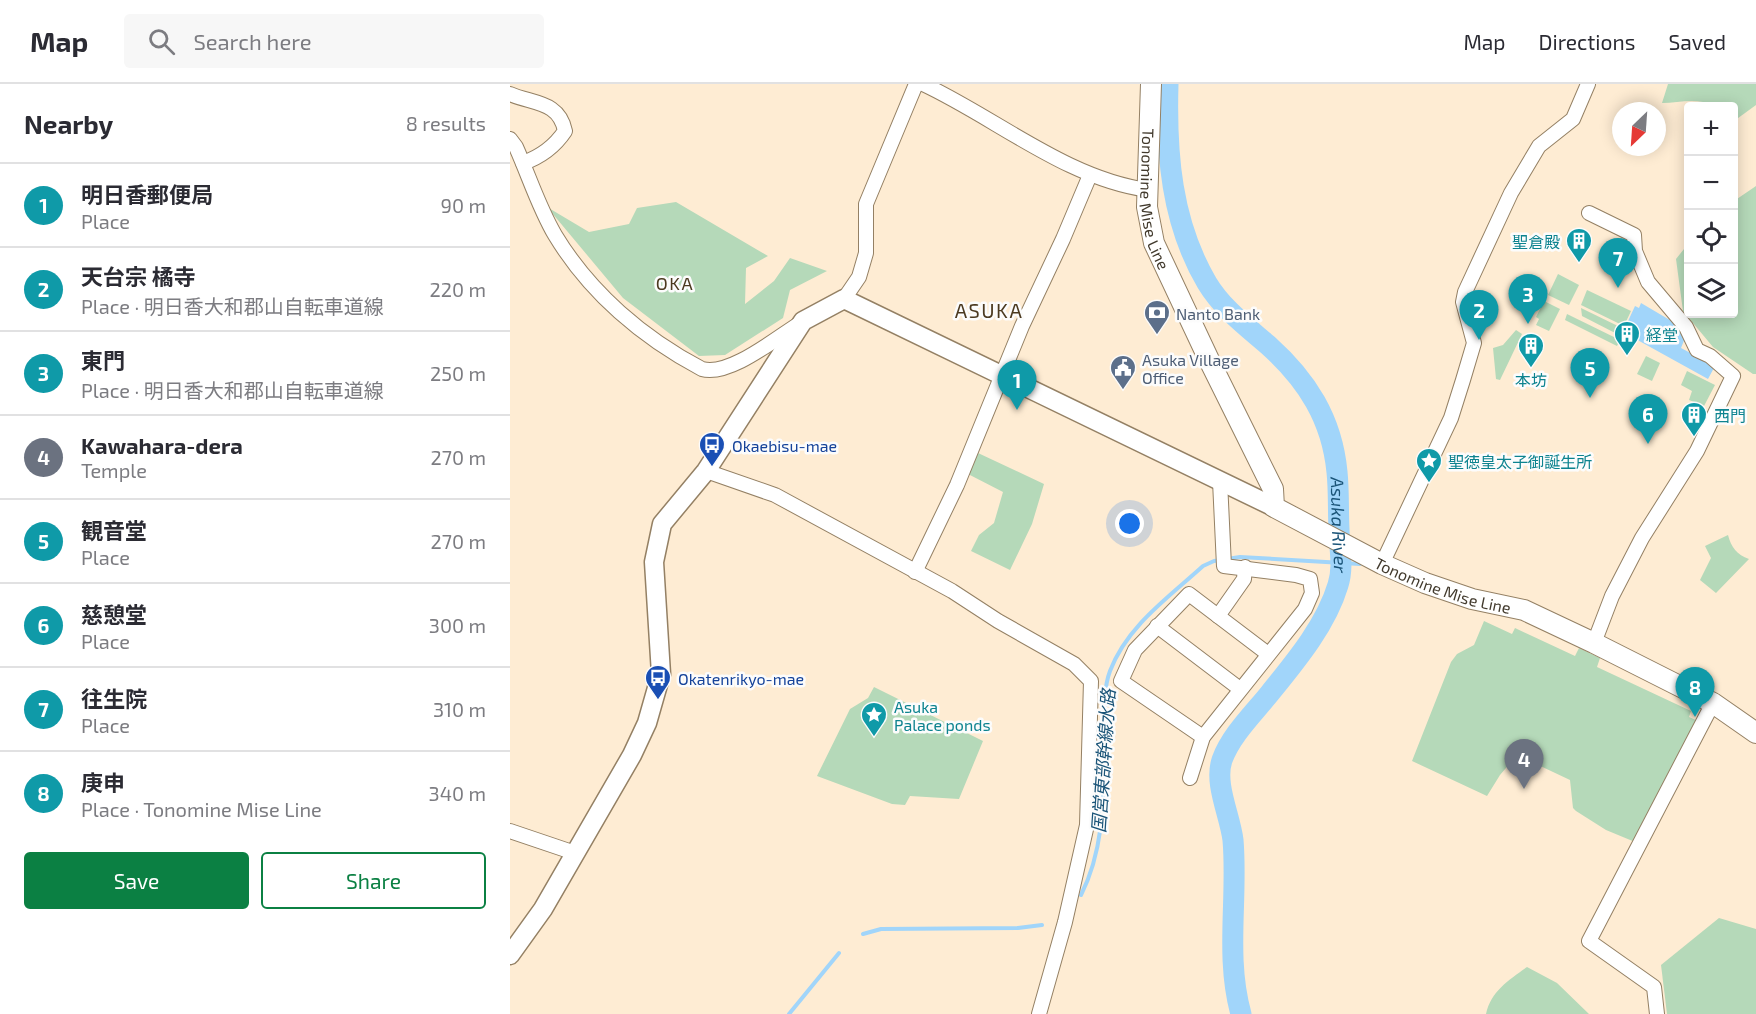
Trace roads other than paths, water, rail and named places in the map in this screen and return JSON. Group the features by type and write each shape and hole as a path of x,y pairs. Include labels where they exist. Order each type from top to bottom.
{"main road":[{"name":"Tonomine Mise Line","path":"1150,84 1147,207 1154,243 1273,489 1274,507 1382,564 1425,583 1472,599 1524,610 1713,703 1756,733"}],"street":[{"path":"510,139 555,234 598,291 632,325 662,346 708,370 723,369 844,299 859,277 866,254 866,204 916,84"},
{"path":"923,84 954,98 995,124 1090,175 1130,188 1148,190"},
{"path":"1382,564 1451,418 1474,343 1463,302 1465,292 1511,193 1539,146 1573,119 1588,84"},
{"path":"510,93 548,106 557,112 563,121 564,131 560,139 537,158 523,163"},
{"path":"915,572 957,485 1022,326 1090,175"},
{"path":"1588,213 1634,235 1635,250 1647,282 1686,327 1697,350 1710,356 1733,376 1697,451 1642,538 1612,596 1594,643"},
{"path":"844,299 1274,507"},
{"path":"510,955 543,909 622,773 647,723 661,674 654,562 662,524 705,471 803,321"},
{"path":"705,471 775,495 952,591 998,621 1074,664 1090,681 1087,825 1065,922 1039,1014"},
{"path":"1190,778 1203,737 1305,609 1312,593 1310,579 1245,567 1223,559 1220,481"},
{"path":"1218,616 1244,579 1245,567"},
{"path":"1203,737 1121,681 1135,650 1188,594 1268,654"},
{"path":"1157,626 1240,689"},
{"path":"1657,1014 1654,987 1589,941 1713,703"},
{"path":"510,831 575,853"}],"water":[{"path":"1641,303 1680,326 1685,338 1681,348 1715,366 1708,379 1623,332 1635,306 1639,308"}],"waterway":[{"name":"Asuka River","path":"1168,84 1168,136 1173,186 1185,236 1195,260 1220,301 1282,358 1306,387 1330,435 1338,479 1341,571 1333,600 1300,655 1231,742 1220,769 1221,789 1233,840 1234,971 1241,1014"},
{"name":"国営東部幹線水路","path":"1081,895 1095,856 1102,814 1106,685 1117,655 1138,626 1203,566 1214,561 1240,557 1360,564"},
{"name":"国営東部幹線水路","path":"863,934 881,929 1018,928 1042,925"},
{"name":"国営東部幹線水路","path":"789,1014 839,953"}],"place":[{"name":"聖倉殿","path":"1579,264"},
{"name":"往生院","path":"1618,288"},
{"name":"東門","path":"1528,324"},
{"name":"Nanto Bank","path":"1157,336"},
{"name":"天台宗 橘寺","path":"1479,340"},
{"name":"経堂","path":"1627,357"},
{"name":"本坊","path":"1531,369"},
{"name":"Asuka Village Office","path":"1123,391"},
{"name":"観音堂","path":"1590,398"},
{"name":"明日香郵便局","path":"1017,410"},
{"name":"西門","path":"1694,438"},
{"name":"慈憩堂","path":"1648,444"},
{"name":"Okaebisu-mae","path":"712,468"},
{"name":"聖徳皇太子御誕生所","path":"1429,484"},
{"name":"Okatenrikyo-mae","path":"658,701"},
{"name":"庚申","path":"1695,717"},
{"name":"Asuka Palace ponds","path":"874,738"},
{"name":"Kawahara-dera","path":"1524,789"}],"district":[{"name":"OKA","path":"675,283"},
{"name":"ASUKA","path":"989,310"}]}
